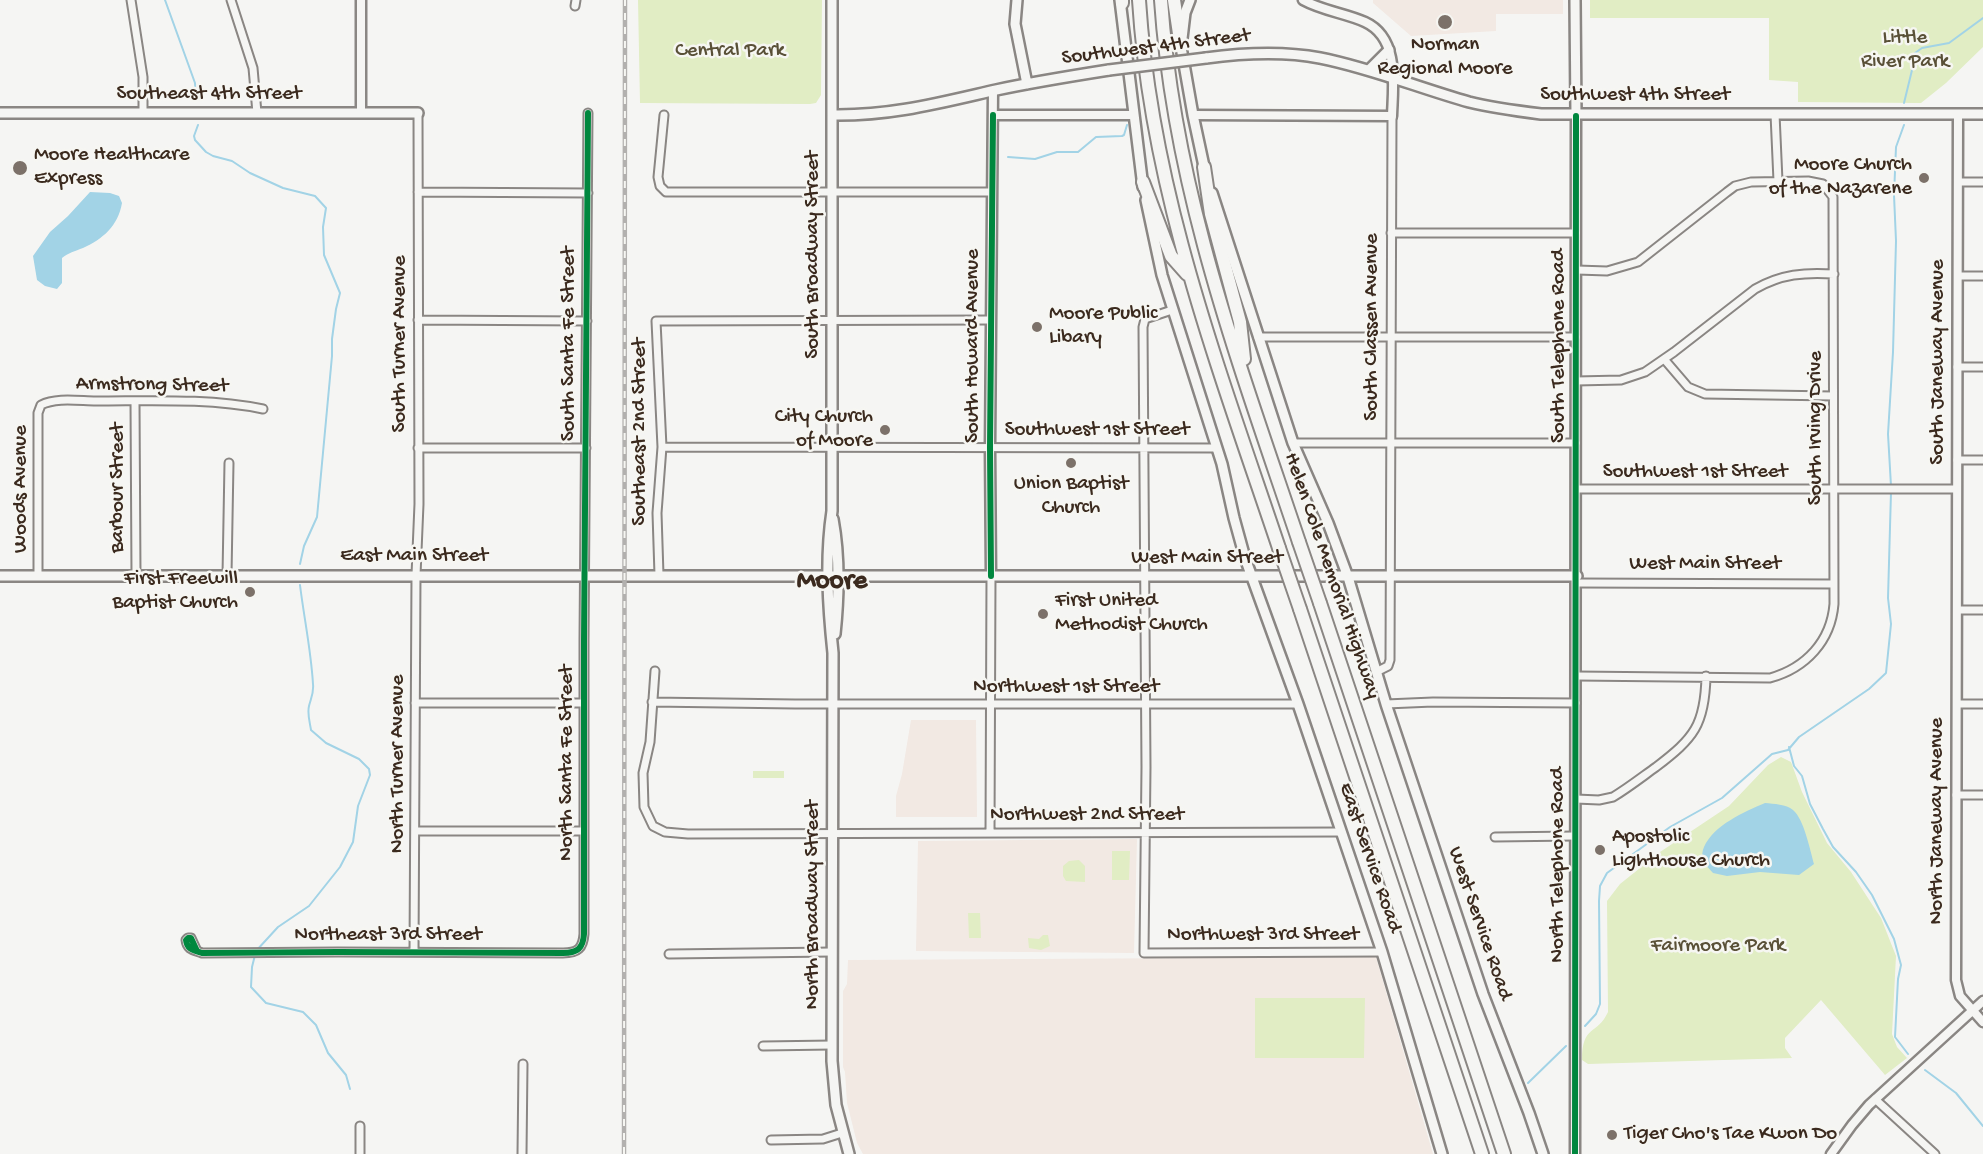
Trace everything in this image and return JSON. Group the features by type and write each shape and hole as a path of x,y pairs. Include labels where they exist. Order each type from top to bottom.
{"highway":[{"name":"Helen Cole Memorial Highway","path":"1139,0 1157,139 1172,212 1189,276 1482,1154"},
{"name":"Helen Cole Memorial Highway","path":"1161,0 1173,109 1192,206 1215,288 1504,1154"},
{"path":"1174,0 1181,47"},
{"path":"1204,167 1211,214 1240,322 1246,384"},
{"path":"1143,182 1172,256 1189,276"}],"main road":[{"name":"South Broadway Street","path":"832,0 832,511 828,538 833,576"},
{"path":"1017,0 1015,24 1027,84"},
{"name":"West Service Road","path":"1190,0 1185,14 1181,47 1192,115 1204,167 1293,443 1328,523 1348,577 1386,705 1483,994 1543,1154"},
{"name":"South Telephone Road","path":"1575,0 1576,116"},
{"name":"East Service Road","path":"1121,1 1143,182 1156,252 1172,310 1217,448 1251,577 1298,704 1382,952 1442,1154"},
{"path":"1370,70 1389,50"},
{"name":"Southwest 4th Street","path":"832,115 894,112 1027,84 1109,70 1236,54 1286,54 1319,58 1370,70 1488,106 1530,113 1576,116 1983,114"},
{"name":"Southeast 4th Street","path":"0,113 418,113"},
{"name":"East Main Street","path":"0,576 136,574 833,576"},
{"name":"West Main Street","path":"833,576 1390,577 1577,580"},
{"name":"North Broadway Street","path":"833,576 828,614 833,653 832,1045 834,1090 842,1133 849,1154"}],"street":[{"path":"131,0 142,71 143,113"},
{"path":"231,0 253,68 257,113"},
{"path":"361,0 361,112"},
{"path":"1303,0 1364,22 1379,32 1389,50"},
{"name":"South Classen Avenue","path":"1376,672 1388,666 1390,660 1393,77 1389,50"},
{"name":"South Howard Avenue","path":"991,576 993,91"},
{"name":"South Turner Avenue","path":"416,575 418,113"},
{"name":"South Santa Fe Street","path":"585,576 588,113"},
{"path":"1576,270 1607,271 1629,266 1651,252 1736,186 1751,182 1778,181 1775,114"},
{"path":"664,115 658,177 660,186 666,192 991,192"},
{"path":"993,116 1134,115"},
{"path":"1192,115 1392,116"},
{"name":"South Janeway Avenue","path":"1957,610 1958,115"},
{"name":"South Telephone Road","path":"1576,116 1577,580"},
{"name":"South Irving Drive","path":"1706,676 1770,678 1791,671 1804,662 1820,644 1833,615 1834,204 1831,192 1814,181 1778,181"},
{"path":"1958,182 1983,182"},
{"path":"418,192 588,193"},
{"path":"1391,233 1576,233"},
{"path":"1576,381 1630,378 1645,372 1755,288 1767,282 1796,274 1834,274"},
{"path":"1958,276 1983,276"},
{"path":"1146,832 1144,322 1148,318 1172,310"},
{"path":"418,320 587,321"},
{"path":"832,321 991,320"},
{"name":"Southeast 2nd Street","path":"659,575 658,497 662,447 656,321 832,321"},
{"path":"1258,337 1576,337"},
{"path":"1664,359 1689,387 1705,394 1833,396"},
{"path":"1957,367 1983,367"},
{"name":"Armstrong Street","path":"41,405 67,401 218,402 263,409"},
{"name":"Barbour Street","path":"135,401 136,574"},
{"name":"Woods Avenue","path":"38,575 38,413 41,405"},
{"path":"1293,443 1576,443"},
{"name":"Southwest 1st Street","path":"662,447 1217,448"},
{"path":"418,448 586,448"},
{"path":"1957,460 1983,460"},
{"path":"227,575 229,463"},
{"name":"Southwest 1st Street","path":"1576,489 1957,489"},
{"name":"North Turner Avenue","path":"414,952 416,575"},
{"name":"North Santa Fe Street","path":"579,950 584,942 585,934 585,576"},
{"path":"990,833 991,576"},
{"name":"West Main Street","path":"1577,580 1833,584"},
{"name":"North Telephone Road","path":"1575,1154 1577,580"},
{"path":"1957,610 1983,610"},
{"name":"North Janeway Avenue","path":"1957,610 1956,987 1960,996 1983,1022"},
{"path":"652,702 655,671"},
{"path":"1576,676 1706,676 1702,713 1694,733 1683,746 1613,796 1599,800 1576,799"},
{"name":"Northwest 1st Street","path":"652,702 833,705 1298,704"},
{"name":"Northwest 2nd Street","path":"652,702 650,742 643,773 644,807 653,826 665,832 688,834 1341,832"},
{"path":"1386,705 1433,702 1576,703"},
{"path":"415,703 585,703"},
{"path":"1956,704 1983,704"},
{"path":"1956,795 1983,795"},
{"path":"415,831 584,831"},
{"name":"Northwest 3rd Street","path":"1146,832 1144,953 1382,952"},
{"path":"1495,837 1575,836"},
{"name":"Northeast 3rd Street","path":"197,951 238,954 572,953 579,950"},
{"path":"669,954 832,952"},
{"path":"1832,1154 1856,1119 1875,1099 1983,1001"},
{"path":"763,1046 832,1045"},
{"path":"522,1154 523,1064"},
{"path":"1875,1099 1935,1154"},
{"path":"360,1126 360,1154"},
{"path":"771,1140 823,1139 842,1133"}],"shaded area":[{"name":"Norman Regional Moore","path":"1373,0 1563,0 1563,14 1496,14 1496,31 1411,36 1373,3"},
{"path":"911,720 976,720 977,817 896,817 896,796"},
{"path":"1137,839 1134,953 916,951 918,841"},
{"path":"1376,957 1433,1154 863,1154 857,1143 847,1103 843,1067 843,991 847,984 848,960"}],"green space":[{"name":"Central Park","path":"638,0 822,0 821,95 816,103 810,104 640,103"},
{"name":"Little River Park","path":"1590,0 1983,0 1983,47 1946,83 1921,103 1798,102 1798,82 1769,80 1769,18 1590,18"},
{"name":"Fairmoore Park","path":"1781,757 1791,762 1802,792 1827,843 1851,872 1881,918 1896,956 1892,1034 1897,1047 1907,1058 1885,1075 1821,1000 1785,1038 1785,1048 1792,1058 1588,1064 1582,1060 1587,1035 1599,1025 1608,1012 1607,901 1620,884 1660,852 1729,806 1768,765"},
{"path":"753,771 784,771 784,778 753,778"},
{"path":"1112,851 1130,851 1129,880 1112,880"},
{"path":"1079,860 1085,866 1085,882 1066,881 1063,876 1063,866 1069,861"},
{"path":"968,913 980,913 981,938 969,938"},
{"path":"1043,935 1048,935 1050,946 1041,950 1029,948 1028,938 1039,939"},
{"path":"1255,998 1365,998 1364,1058 1255,1058"}],"water":[{"path":"90,192 119,196 122,203 117,218 108,231 97,240 62,258 62,283 57,289 45,286 37,280 33,256 50,232"},
{"path":"1765,803 1787,807 1797,814 1814,864 1799,875 1760,872 1727,876 1713,873 1702,861 1703,849 1709,839 1730,820"}],"waterway":[{"path":"165,0 195,83 196,100"},
{"path":"1904,103 1913,66 1912,58 1915,53 1922,48 1949,43 1983,18"},
{"path":"198,125 195,140 206,152 232,161 250,173 283,188 315,196 326,208 323,227 324,255 340,293 332,339 317,517 304,546 300,564"},
{"path":"1008,157 1035,159 1057,152 1078,152 1096,137 1124,135 1127,125"},
{"path":"1891,486 1888,434 1896,241 1894,195 1896,147 1904,125"},
{"path":"1585,1026 1596,1014 1600,1004 1599,901 1600,886 1607,873 1670,827 1722,798 1772,754 1788,750 1799,737 1869,689 1886,673 1891,624 1888,598 1891,492"},
{"path":"300,585 313,684 308,712 311,730 326,743 359,759 369,769 370,775 358,806 353,842 340,867 309,906 278,927 256,951 251,987 266,1003 303,1012 316,1025 328,1053 346,1075 350,1089"},
{"path":"1789,747 1794,766 1802,776 1810,804 1823,829 1833,847 1856,872 1872,895 1894,939 1901,965 1898,979 1895,1037 1908,1054"},
{"path":"1528,1083 1566,1046"},
{"path":"1925,1070 1956,1093 1983,1126"}],"railway":[{"path":"624,1154 625,0"}],"cycle path":[{"path":"197,951 191,938 188,938 186,940 189,948 202,953 563,953 576,951 582,943 584,934 588,113"},
{"path":"991,576 993,115"},
{"path":"1575,1154 1576,116"}],"place":[{"name":"Norman Regional Moore","path":"1445,22"},
{"name":"Moore Healthcare Express","path":"20,168"},
{"name":"Moore Church of the Nazarene","path":"1924,178"},
{"name":"Moore Public Libary","path":"1037,327"},
{"name":"City Church of Moore","path":"885,430"},
{"name":"Union Baptist Church","path":"1071,463"},
{"name":"First Freewill Baptist Church","path":"250,592"},
{"name":"First United Methodist Church","path":"1043,614"},
{"name":"Apostolic Lighthouse Church","path":"1600,850"},
{"name":"Tiger Cho's Tae Kwon Do","path":"1612,1135"}],"district":[{"name":"Moore","path":"832,583"}]}
